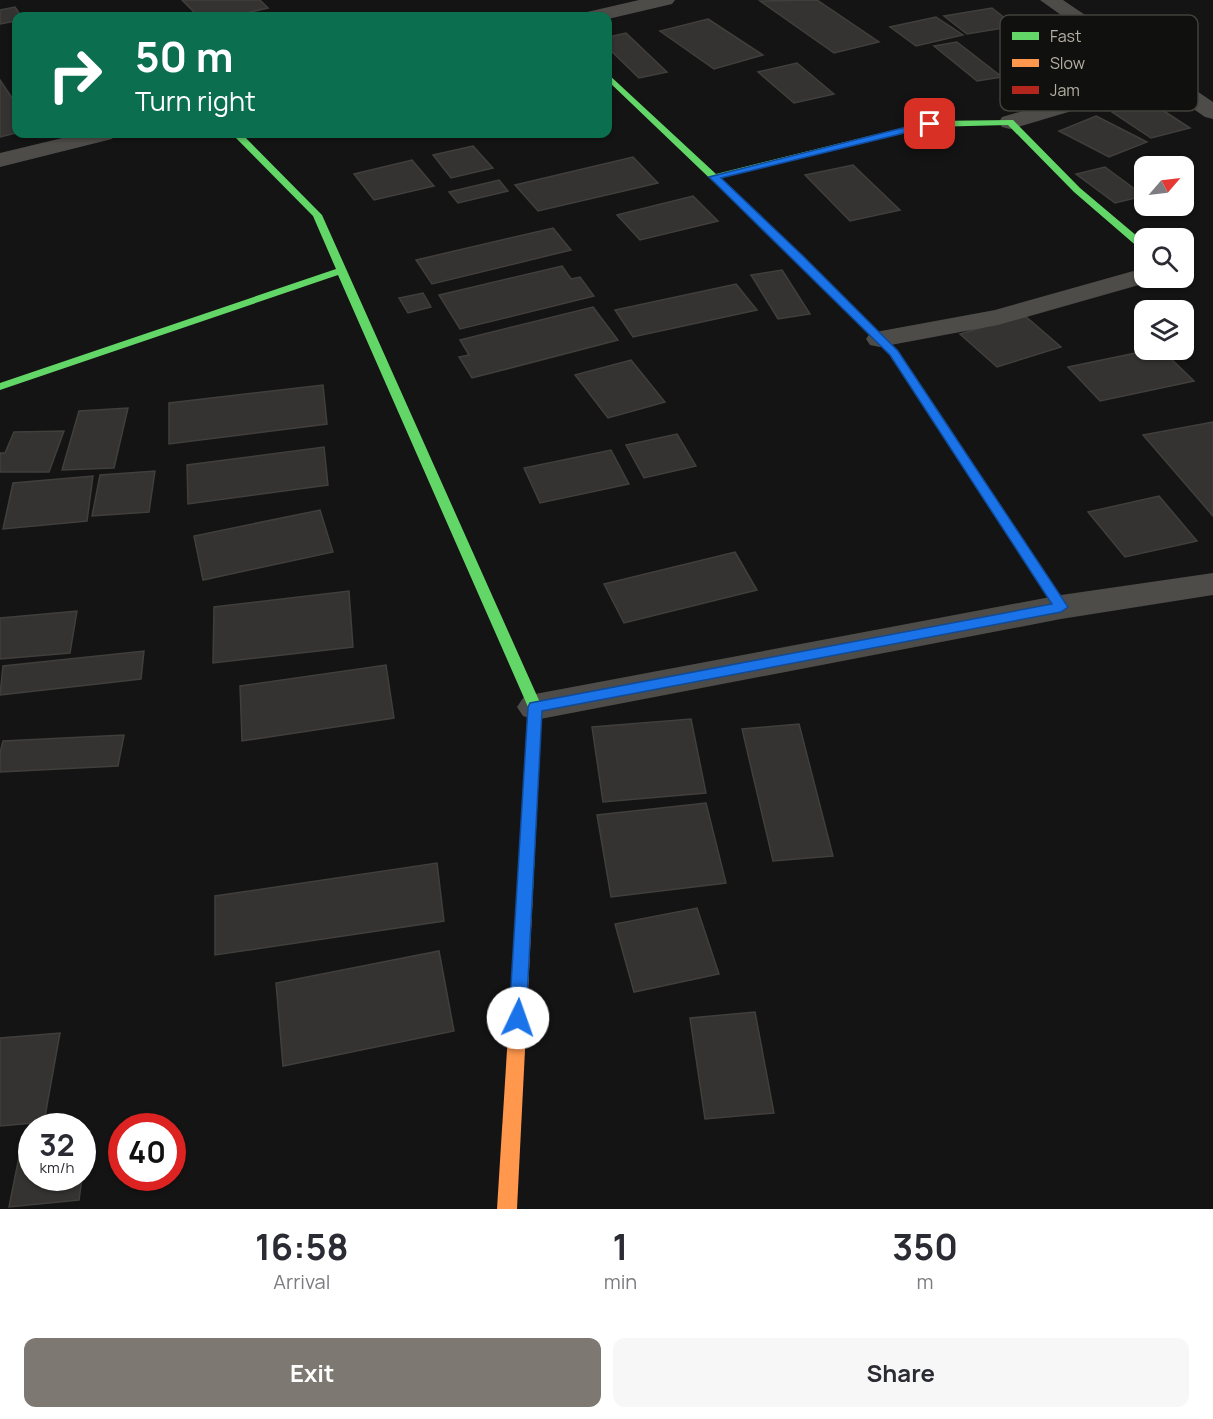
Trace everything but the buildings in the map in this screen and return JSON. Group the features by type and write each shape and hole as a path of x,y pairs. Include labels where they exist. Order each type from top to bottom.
{"street":[{"path":"612,12 665,0"},
{"path":"1050,0 1072,15"},
{"path":"612,81 798,257 894,353 1061,607"},
{"path":"1198,102 1213,112"},
{"path":"714,177 930,124 1010,122 1047,111"},
{"path":"1010,122 1077,190 1134,238"},
{"path":"0,160 88,138"},
{"path":"241,138 317,215 535,707 507,1209"},
{"path":"0,387 342,270"},
{"path":"880,339 998,317 1134,279"},
{"path":"535,707 1061,607 1213,584"}],"traffic: fast":[{"path":"612,81 798,257 894,353 945,430"},
{"path":"714,177 930,124 1010,122 1077,190 1134,238"},
{"path":"241,138 317,215 535,707 525,891"},
{"path":"0,387 342,270"}],"traffic: slow":[{"path":"507,1209 525,891"}],"traffic: jam":[{"path":"945,430 1061,607"}],"route":[{"path":"518,1018 535,707 1061,607 894,353 714,177 930,124"}]}
